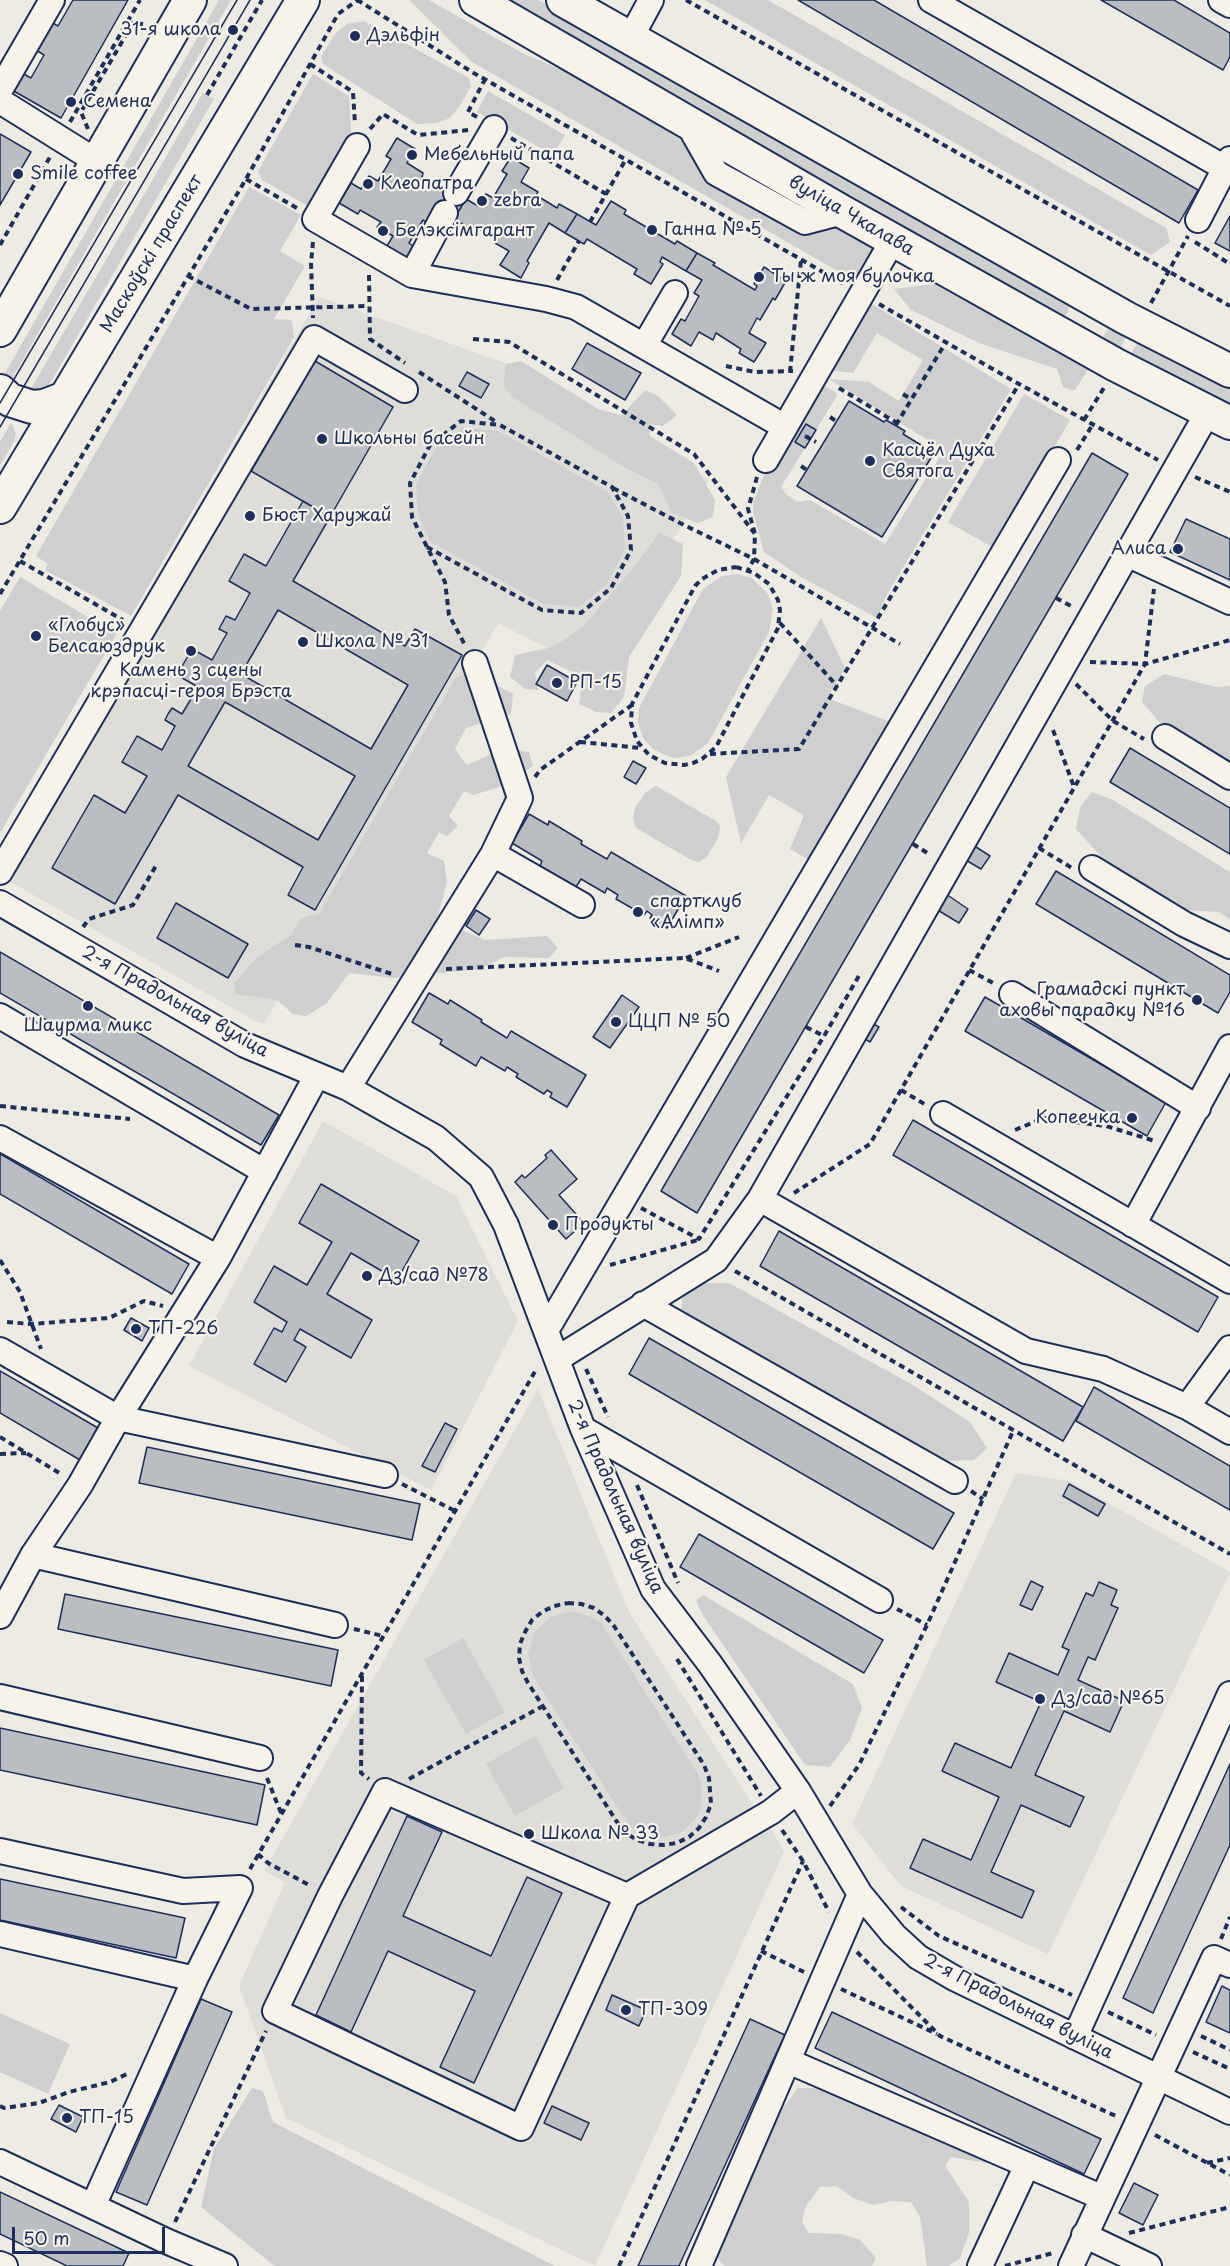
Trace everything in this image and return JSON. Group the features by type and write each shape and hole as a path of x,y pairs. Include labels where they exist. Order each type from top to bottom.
{"main road":[{"path":"0,330 190,0"},
{"name":"Маскоўскі праспект","path":"0,507 295,12 310,0"},
{"name":"вуліца Чкалава","path":"476,0 1044,325 1105,371 1219,418"},
{"path":"563,0 1066,284 1136,315 1227,363"},
{"path":"1044,325 1057,328 1074,319 1079,304 1077,296 1066,284"},
{"path":"1105,371 1096,348 1097,329 1106,320 1119,316 1136,315"},
{"path":"0,391 10,400 32,407 44,406 65,398"},
{"path":"0,408 20,424 26,433 31,454"}],"street":[{"path":"0,90 52,0"},
{"path":"630,39 651,0"},
{"path":"932,0 1227,164 1193,229"},
{"path":"1221,0 1230,5"},
{"path":"0,102 96,161"},
{"path":"456,193 494,128"},
{"path":"357,146 315,219 412,275 546,299 576,307 795,431"},
{"path":"412,275 444,213"},
{"path":"766,460 795,431 815,374 893,240"},
{"path":"644,346 675,293"},
{"path":"0,872 314,338 405,390"},
{"path":"550,1359 716,1260 767,1203 1041,704 1127,554 1167,464 1219,418"},
{"path":"547,1329 1067,456"},
{"path":"1127,554 1230,602"},
{"path":"348,1088 411,973 493,854 520,798 475,663"},
{"path":"1165,738 1230,777"},
{"path":"493,854 582,905"},
{"path":"1092,868 1184,924 1230,946"},
{"name":"2-я Прадольная вуліца","path":"0,903 245,1045 348,1088 436,1138 481,1178 506,1225 547,1329 550,1359 652,1589 710,1664 798,1791 860,1894 894,1935 918,1957 954,1978 1230,2112"},
{"path":"1012,994 1198,1108"},
{"path":"0,1016 266,1172"},
{"path":"1133,1225 1230,1047"},
{"path":"0,1616 33,1555 80,1485 118,1418 218,1258 317,1076"},
{"path":"943,1114 1230,1281"},
{"path":"0,1138 218,1258"},
{"path":"767,1203 1026,1351 1103,1369 1187,1407 1230,1432"},
{"path":"643,1304 955,1481"},
{"path":"1187,1407 1230,1348"},
{"path":"0,1350 118,1418 385,1475"},
{"path":"582,1429 880,1600"},
{"path":"33,1555 335,1624"},
{"path":"1075,2037 1230,1694"},
{"path":"0,1697 260,1758"},
{"path":"627,1896 385,1791 330,1896 275,2011 520,2128 627,1896 771,1812 798,1791"},
{"path":"0,1851 183,1891 240,1888 195,1979 93,2206"},
{"path":"699,2266 860,1894"},
{"path":"0,1934 195,1979"},
{"path":"1149,2266 1083,2247 1101,2197 1214,1958 1230,1965"},
{"path":"788,2061 1101,2197"},
{"path":"0,2162 166,2241 225,2266"},
{"path":"980,2266 1027,2165"},
{"path":"0,2264 5,2266"}],"path":[{"path":"207,95 262,0"},
{"path":"0,594 246,179 338,14 359,0 485,79 1019,384 1167,464 1230,492"},
{"path":"686,0 1167,273 1230,306"},
{"path":"88,130 81,112 133,23 142,24 131,18"},
{"path":"310,64 353,92 357,146"},
{"path":"485,79 468,111 606,194"},
{"path":"357,146 382,114 418,135 494,128"},
{"path":"590,222 626,159"},
{"path":"246,179 315,219 311,263 314,338"},
{"path":"1193,229 1230,264"},
{"path":"546,299 579,241"},
{"path":"1136,315 1167,273 1184,244"},
{"path":"369,250 370,339 500,425 684,525 754,559 900,644"},
{"path":"790,382 801,260"},
{"path":"189,276 250,309 368,306"},
{"path":"472,339 509,342 694,454 755,534"},
{"path":"839,388 896,424 946,342"},
{"path":"721,365 755,372 791,371 815,374"},
{"path":"1084,420 1105,371"},
{"path":"710,754 726,729 775,637 780,623 780,610 774,592 762,578 748,570 736,567 718,570 709,573 695,586 632,704 631,723 637,741 657,760 674,765 693,763 710,754 799,749 1019,384"},
{"path":"903,394 911,399"},
{"path":"830,417 836,421"},
{"path":"475,663 449,615 445,582 412,517 410,483 430,445 461,421 500,425"},
{"path":"1067,456 1093,424"},
{"path":"795,431 816,442"},
{"path":"748,570 754,559 755,534 748,509 751,493 766,460"},
{"path":"1152,469 1167,464"},
{"path":"801,466 807,470"},
{"path":"427,547 542,610 581,613 611,588 631,550 628,516 612,487"},
{"path":"20,561 142,631"},
{"path":"767,1203 870,1143 1145,664 1157,567"},
{"path":"1056,598 1073,607 1079,597"},
{"path":"780,623 837,686"},
{"path":"1063,665 1145,664 1230,640"},
{"path":"1063,665 1113,721"},
{"path":"520,798 540,770 632,704"},
{"path":"1041,704 1046,710 1074,788"},
{"path":"580,742 642,748"},
{"path":"913,844 929,854"},
{"path":"923,864 935,844"},
{"path":"79,933 89,919 133,905 157,864"},
{"path":"295,945 411,973 685,958 739,937"},
{"path":"685,958 719,971"},
{"path":"578,1274 699,1239 865,966"},
{"path":"969,970 1012,994"},
{"path":"806,1027 824,1036"},
{"path":"901,1090 943,1114"},
{"path":"0,1106 133,1120"},
{"path":"989,1141 1044,1118 1106,1126 1176,1148"},
{"path":"633,1204 699,1239"},
{"path":"0,1260 20,1292 52,1380"},
{"path":"716,1260 1230,1554"},
{"path":"6,1322 31,1324 109,1318 144,1301 184,1311"},
{"path":"240,1888 455,1511 550,1359"},
{"path":"582,1360 679,1586"},
{"path":"822,1800 828,1809 859,1765 927,1625 1014,1430"},
{"path":"0,1437 80,1485"},
{"path":"0,1454 27,1453"},
{"path":"385,1475 455,1511"},
{"path":"880,1600 927,1625"},
{"path":"574,1604 594,1608 614,1626 704,1765 712,1791 711,1804 699,1828 683,1840 663,1845 637,1840 626,1833 543,1706 522,1671 519,1658 520,1644 525,1632 532,1620 554,1606 574,1604"},
{"path":"335,1624 383,1636"},
{"path":"362,1673 361,1773 385,1791 543,1706"},
{"path":"260,1758 281,1814"},
{"path":"258,1854 268,1863 330,1896"},
{"path":"619,2266 802,1862"},
{"path":"896,1902 939,1936 1090,2004 1177,2035 1230,2050"},
{"path":"761,1951 940,2036"},
{"path":"166,2241 275,2011"},
{"path":"1177,2035 1230,2069"},
{"path":"0,2106 4,2108 39,2103 69,2092 110,2082 159,2058"},
{"path":"1208,2163 1230,2158"},
{"path":"1005,2266 1230,2207"}],"shaded area":[{"path":"219,0 231,0 7,387 5,373"},
{"path":"409,0 429,0 524,54 588,81 686,143 702,175 803,231 837,223 877,246 857,282 472,62"},
{"path":"492,0 538,0 1061,296 1068,304 1068,312 1061,320"},
{"path":"705,0 768,0 1166,228 1170,242 1151,255"},
{"path":"364,21 469,78 471,86 450,118 437,123 417,124 323,64 321,56 336,33 347,24"},
{"path":"313,74 349,96 352,144 315,210 262,180 258,171"},
{"path":"488,91 565,135 553,155 477,112"},
{"path":"203,93 214,99 44,394 25,399"},
{"path":"249,187 301,215 280,251 305,266 274,319 292,320 294,337 131,616 45,570 48,564 36,556"},
{"path":"934,284 1088,370 1074,391 1063,387 1057,369 979,343 911,310 894,289"},
{"name":"Школа № 31","path":"319,297 528,371 709,480 594,672 498,623 264,1024 0,876 0,847"},
{"path":"867,301 1011,389 887,594 877,618 801,577 764,552 753,512 753,502 764,475 818,382 838,394 816,430 806,424 795,442 805,448 781,487 786,494 798,502 810,500 885,544 944,450 829,379 869,382 899,401 923,360 877,333 853,373 825,370"},
{"path":"1115,327 1128,333 1118,353 1103,343 1104,335 1109,329"},
{"path":"1139,339 1230,387 1230,411 1128,360"},
{"path":"521,361 598,409 622,415 645,390 658,396 677,415 663,426 649,424 650,436 694,463 715,500 713,517 698,523 672,513 658,484 624,467 514,398 503,386 506,364"},
{"path":"1024,394 1070,420 995,549 948,522"},
{"path":"11,423 16,433 14,442 0,465 0,442"},
{"path":"463,427 498,431 608,492 623,518 625,549 607,584 579,607 544,604 431,542 418,515 416,484 435,449"},
{"path":"659,533 683,544 681,576 629,657 624,697 611,713 596,712 579,704 582,680 578,675 547,660 535,673 538,690 526,689 510,677 515,655 553,647 583,627 639,561"},
{"path":"737,574 752,578 768,594 773,609 769,632 708,743 690,756 674,758 667,756 653,749 643,738 638,723 639,708 703,589 722,576"},
{"path":"20,577 95,621 120,628 0,833 0,611"},
{"path":"821,618 845,668 827,698 893,723 816,864 790,849 804,815 769,795 741,843 726,777"},
{"path":"471,672 513,694 511,714 466,728 455,749 467,765 503,749 529,752 533,766 500,787 473,795 464,791 449,816 458,826 447,836 439,832 427,853 444,861 447,882 437,919 485,940 547,936 558,948 549,958 504,957 479,969 393,978 349,973 327,1003 306,1016 293,1014 277,1000 235,994 234,984 256,958 292,934 301,918 319,914 456,677"},
{"path":"1164,674 1217,687 1230,686 1230,767 1160,723 1142,702 1145,686"},
{"path":"656,786 716,821 720,826 719,836 707,857 699,862 693,861 636,828 633,819 635,808 646,792"},
{"path":"1092,792 1113,800 1230,872 1230,920 1219,912 1185,910 1116,873 1076,829 1080,807"},
{"name":"Дз/сад №78","path":"323,1121 456,1196 518,1321 431,1490 189,1366"},
{"path":"705,1283 729,1283 911,1384 970,1422 987,1448 974,1460 947,1461 680,1316 683,1295"},
{"name":"Школа № 33","path":"538,1389 629,1612 753,1805 764,1816 784,1852 595,2266 286,2118 239,1986 285,1882 264,1871"},
{"name":"Дз/сад №65","path":"1016,1473 1069,1481 1230,1572 1048,1954 901,1886 852,1824"},
{"path":"703,1595 853,1684 862,1708 850,1740 830,1767 805,1765 704,1617 696,1601"},
{"path":"572,1611 594,1618 602,1625 698,1774 702,1784 701,1807 697,1817 681,1833 659,1838 637,1832 629,1825 533,1676 528,1654 534,1633 550,1617"},
{"path":"463,1638 505,1712 466,1734 424,1660"},
{"path":"535,1736 564,1788 515,1816 486,1764"},
{"path":"0,2013 70,2044 48,2094 0,2072"},
{"path":"252,2088 263,2091 273,2122 555,2266 276,2266 272,2264 201,2207 214,2149"},
{"path":"798,2088 821,2088 983,2153 986,2163 951,2157 945,2166 969,2202 969,2233 960,2258 949,2266 927,2266 920,2217 911,2202 892,2201 873,2205 853,2198 837,2186 820,2187 806,2206 802,2222 809,2233 841,2234 860,2240 876,2258 872,2266 724,2266 716,2256 776,2117"}],"building":[{"path":"73,0 128,0 61,118 12,90 22,73 31,78 44,55 36,50 51,22 58,26"},
{"path":"798,0 874,0 1198,190 1179,223"},
{"path":"1101,0 1174,0 1230,33 1230,57 1223,70"},
{"path":"0,134 31,152 0,205"},
{"path":"397,138 415,149 407,163 423,173 422,177 444,190 446,186 466,199 454,219 427,223 423,220 409,243 413,246 404,262 384,251 393,236 377,227 381,222 360,210 358,214 339,203 351,183 361,189 369,176 378,181 391,159 386,156"},
{"path":"511,157 529,168 521,182 538,192 536,195 557,208 559,204 577,214 565,233 549,223 527,261 529,263 521,278 500,265 509,251 495,243 496,239 474,226 472,230 454,219 466,199 478,206 486,194 493,198 507,174 502,171"},
{"path":"611,201 626,210 624,214 675,244 677,241 697,253 686,271 662,257 660,262 663,264 651,284 634,274 637,269 587,239 584,244 565,233 577,214 596,225"},
{"path":"1230,216 1230,251 1215,243"},
{"path":"697,253 755,290 757,286 754,284 764,267 786,281 760,320 757,318 749,333 766,343 754,362 739,353 741,349 716,333 713,340 699,332 691,346 672,334 681,319 685,321 699,296 694,293 702,280 686,271"},
{"path":"587,343 641,373 625,400 572,369"},
{"name":"Школьны басейн","path":"315,361 393,407 330,517 251,471"},
{"path":"467,372 489,384 481,398 459,386"},
{"name":"Касцёл Духа Святога","path":"849,401 884,422 886,420 905,431 903,434 934,453 882,537 797,486"},
{"path":"806,424 816,430 805,448 795,442"},
{"path":"1092,453 1128,474 697,1213 661,1191"},
{"path":"303,501 330,517 293,581 405,646 415,629 462,655 315,910 288,895 303,867 178,795 115,904 52,868 94,795 125,813 147,776 122,762 137,736 162,750 175,726 165,720 168,714 172,708 182,714 198,687 177,675 192,649 212,660 227,633 219,629 226,616 235,620 250,593 229,581 244,554 266,566","holes":["278,610 408,685 371,749 241,674","225,702 355,776 318,840 188,766"]},
{"path":"1186,519 1230,539 1230,580 1170,552"},
{"name":"РП-15","path":"547,665 577,682 567,701 536,684"},
{"path":"1130,748 1230,808 1230,854 1110,782"},
{"path":"633,761 646,768 636,784 624,777"},
{"path":"529,814 548,825 549,821 607,859 611,852 686,896 667,928 650,918 652,915 647,911 644,915 616,899 618,895 607,888 605,893 581,879 576,887 540,866 542,861 512,843"},
{"path":"973,845 990,856 981,869 964,859"},
{"path":"1056,871 1230,975 1230,992 1218,1013 1036,904"},
{"path":"946,894 968,909 959,923 936,909"},
{"path":"176,903 248,944 228,978 157,938"},
{"path":"476,910 490,919 479,935 466,926"},
{"path":"0,952 279,1115 261,1145 0,993"},
{"path":"429,993 448,1004 450,1000 507,1038 511,1031 586,1075 567,1107 550,1097 552,1093 547,1090 544,1094 516,1077 518,1074 507,1067 505,1071 481,1057 476,1066 440,1044 442,1040 412,1022"},
{"name":"ЦЦП № 50","path":"622,995 639,1007 610,1048 593,1037"},
{"path":"985,997 1166,1102 1147,1136 965,1031"},
{"path":"868,1021 879,1027 870,1042 860,1036"},
{"path":"913,1120 1218,1297 1198,1332 893,1155"},
{"path":"551,1150 577,1179 559,1195 584,1223 566,1239 515,1182 522,1175 525,1178 547,1158 545,1155"},
{"path":"0,1154 189,1264 172,1294 0,1194"},
{"path":"321,1184 419,1241 397,1280 351,1253 327,1294 372,1320 351,1358 300,1329 294,1340 306,1347 286,1382 254,1364 274,1328 282,1332 287,1322 254,1302 274,1266 307,1285 332,1242 299,1223"},
{"path":"779,1231 1083,1407 1063,1441 760,1266"},
{"name":"ТП-226","path":"131,1318 149,1328 142,1341 124,1330"},
{"path":"649,1338 954,1513 933,1549 629,1374"},
{"path":"0,1371 98,1428 80,1460 0,1413"},
{"path":"1094,1387 1230,1466 1230,1510 1076,1421"},
{"path":"445,1423 457,1429 435,1472 422,1466"},
{"path":"147,1447 420,1504 412,1540 139,1483"},
{"path":"1069,1484 1105,1504 1098,1516 1063,1496"},
{"path":"699,1534 883,1640 864,1673 680,1567"},
{"path":"1031,1581 1043,1587 1032,1610 1020,1605"},
{"path":"1099,1582 1117,1590 1111,1605 1118,1608 1095,1660 1088,1657 1078,1680 1124,1701 1110,1732 1064,1711 1035,1775 1084,1797 1070,1827 1021,1805 991,1872 1034,1891 1022,1918 910,1868 923,1839 971,1860 999,1797 942,1771 955,1743 1011,1768 1041,1702 996,1682 1009,1653 1058,1675 1069,1650 1062,1647 1086,1593 1093,1596"},
{"path":"65,1594 338,1650 331,1686 58,1629"},
{"path":"0,1728 265,1785 257,1825 0,1770"},
{"path":"1230,1764 1230,1845 1153,2013 1123,1998"},
{"path":"407,1816 442,1832 403,1916 491,1956 527,1877 562,1893 474,2083 440,2067 475,1991 388,1951 351,2032 316,2015"},
{"path":"0,1879 185,1918 176,1958 0,1920"},
{"path":"1222,1986 1230,1990 1230,2033 1206,2022"},
{"name":"ТП-309","path":"612,1995 646,2010 639,2026 606,2010"},
{"path":"201,1999 232,2012 147,2205 116,2192"},
{"path":"832,2012 1101,2139 1084,2174 815,2048"},
{"path":"750,2019 785,2035 679,2266 638,2266"},
{"name":"ТП-15","path":"59,2105 83,2117 76,2132 51,2119"},
{"path":"552,2106 589,2123 581,2140 544,2123"},
{"path":"1134,2183 1158,2195 1143,2225 1119,2213"},
{"path":"0,2192 129,2253 123,2266 67,2266 0,2234"}],"tram line":[{"path":"0,403 237,0"},
{"path":"0,427 250,0"}],"place":[{"name":"31-я школа","path":"233,30"},
{"name":"Дэльфін","path":"355,36"},
{"name":"Семена","path":"71,102"},
{"name":"Мебельный папа","path":"412,155"},
{"name":"Smile coffee","path":"18,174"},
{"name":"Клеопатра","path":"368,184"},
{"name":"zebra","path":"482,201"},
{"name":"Ганна № 5","path":"652,230"},
{"name":"Белэксімгарант","path":"383,231"},
{"name":"Ты ж моя булочка","path":"759,277"},
{"name":"Школьны басейн","path":"322,439"},
{"name":"Касцёл Духа Святога","path":"870,461"},
{"name":"Бюст Харужай","path":"250,516"},
{"name":"Алиса","path":"1178,549"},
{"name":"«Глобус» Белсаюздрук","path":"36,636"},
{"name":"Школа № 31","path":"303,642"},
{"name":"Камень з сцены крэпасці-героя Брэста","path":"191,651"},
{"name":"РП-15","path":"557,683"},
{"name":"спартклуб «Алімп»","path":"638,912"},
{"name":"Грамадскі пункт аховы парадку №16","path":"1197,1000"},
{"name":"Шаурма микс","path":"88,1006"},
{"name":"ЦЦП № 50","path":"616,1022"},
{"name":"Копеечка","path":"1132,1118"},
{"name":"Продукты","path":"553,1225"},
{"name":"Дз/сад №78","path":"367,1276"},
{"name":"ТП-226","path":"136,1329"},
{"name":"Дз/сад №65","path":"1040,1699"},
{"name":"Школа № 33","path":"529,1834"},
{"name":"ТП-309","path":"626,2010"},
{"name":"ТП-15","path":"67,2118"}]}
